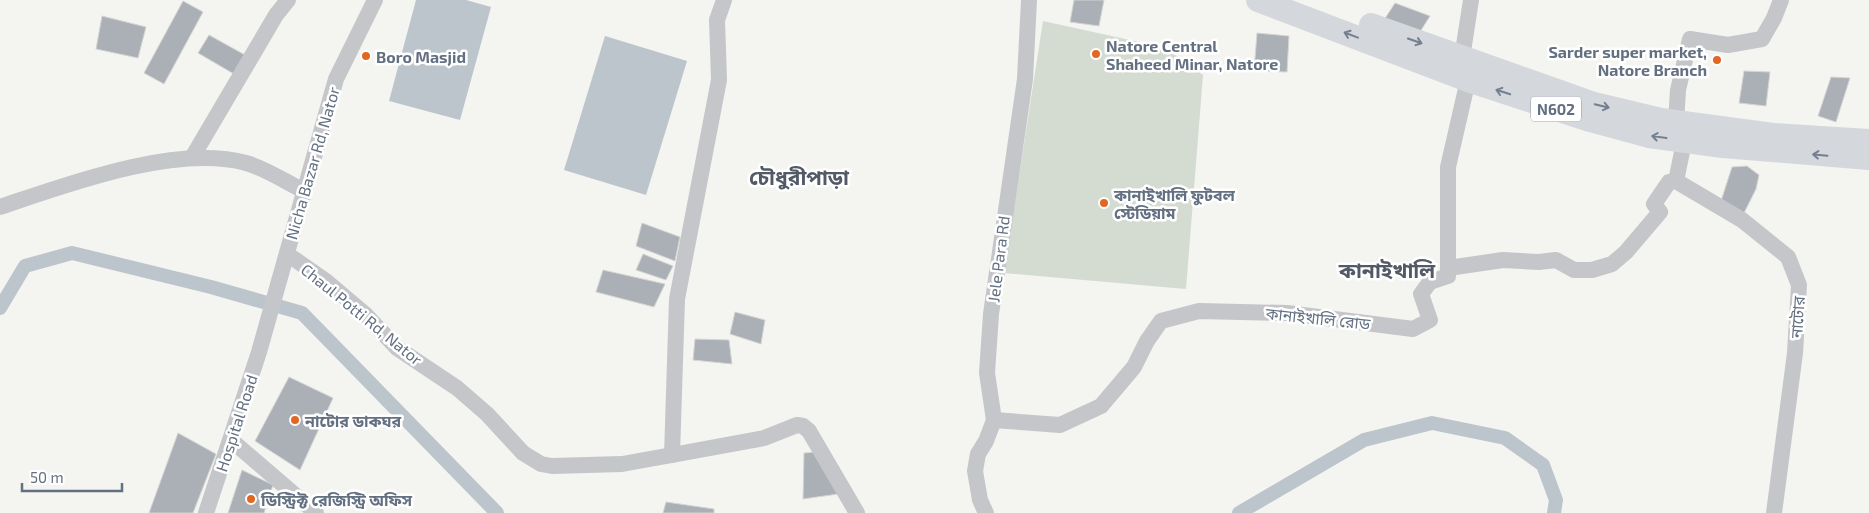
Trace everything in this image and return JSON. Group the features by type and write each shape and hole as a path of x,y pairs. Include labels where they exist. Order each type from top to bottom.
{"highway":[{"name":"N602","path":"1258,0 1465,69 1594,104 1676,122 1773,135 1869,141"},
{"name":"N602","path":"1304,0 1590,120 1649,136 1722,146 1869,158"}],"street":[{"path":"193,156 276,15 288,0"},
{"name":"Nicha Bazar Rd, Nator","path":"264,332 336,79 375,0"},
{"path":"672,455 677,299 719,80 717,20 724,0"},
{"name":"Jele Para Rd","path":"994,420 987,373 991,314 1025,79 1029,0"},
{"path":"1471,0 1465,69 1448,168 1448,268 1503,260 1539,262 1556,260 1574,270 1592,270 1612,264 1626,252 1660,212 1654,204 1669,182 1676,180 1682,152"},
{"path":"1676,122 1678,90 1690,40 1728,45 1762,40 1781,0"},
{"path":"0,207 89,177 193,156 246,163 304,191"},
{"name":"নাটোর","path":"1676,180 1742,220 1788,257 1799,285 1795,353 1774,513"},
{"name":"Chaul Potti Rd, Nator","path":"287,254 326,281 366,314 397,348 457,388 487,414 523,453 541,464 552,466 614,464 764,438 797,425 803,426 808,431 857,513"},
{"name":"কানাইখালি রোড","path":"994,420 1060,425 1101,406 1134,367 1147,341 1161,321 1199,311 1287,312 1413,329 1430,320 1421,294 1430,282 1448,276 1448,268"},
{"name":"Hospital Road","path":"206,513 231,440 264,332"},
{"path":"986,513 980,500 976,471 978,454 986,441 994,420"},
{"path":"231,440 316,513"}],"shaded area":[{"path":"416,0 466,0 491,7 460,120 389,101"},
{"name":"কানাইখালি ফুটবল স্টেডিয়াম","path":"1043,21 1157,46 1181,58 1203,75 1186,289 1004,273"},
{"path":"605,36 687,61 646,195 564,170"}],"building":[{"path":"1074,0 1104,0 1099,26 1070,22"},
{"path":"183,1 203,12 164,84 144,73"},
{"path":"1395,3 1430,16 1418,35 1384,20"},
{"path":"102,16 146,27 138,58 96,49"},
{"path":"1257,33 1289,36 1287,72 1254,71"},
{"path":"209,35 245,55 234,74 198,53"},
{"path":"1744,71 1770,72 1766,106 1739,103"},
{"path":"1831,77 1850,78 1836,122 1818,116"},
{"path":"1747,166 1759,175 1756,189 1744,213 1721,201 1732,167"},
{"path":"642,223 680,237 675,261 636,246"},
{"path":"643,254 673,266 666,280 636,270"},
{"path":"603,270 665,284 654,307 596,292"},
{"path":"735,312 765,320 761,344 730,334"},
{"path":"695,339 729,340 732,364 693,360"},
{"name":"নাটোর ডাকঘর","path":"289,377 333,398 300,470 255,441"},
{"path":"178,433 216,454 193,513 149,513"},
{"path":"818,452 838,494 803,499 804,453"},
{"name":"ডিস্ট্রিক্ট রেজিস্ট্রি অফিস","path":"242,470 273,485 264,513 228,513"},
{"path":"666,502 714,509 714,513 663,513"}],"waterway":[{"path":"0,308 25,266 72,253 211,287 302,313 497,513"},
{"path":"1239,513 1364,440 1432,423 1505,438 1543,465 1556,500 1554,513"}],"place":[{"name":"Natore Central Shaheed Minar, Natore","path":"1096,54"},
{"name":"Boro Masjid","path":"366,56"},
{"name":"Sarder super market, Natore Branch","path":"1717,60"},
{"name":"কানাইখালি ফুটবল স্টেডিয়াম","path":"1104,203"},
{"name":"নাটোর ডাকঘর","path":"295,420"},
{"name":"ডিস্ট্রিক্ট রেজিস্ট্রি অফিস","path":"251,499"}],"district":[{"name":"চৌধুরীপাড়া","path":"799,176"},
{"name":"কানাইখালি","path":"1387,269"}]}
